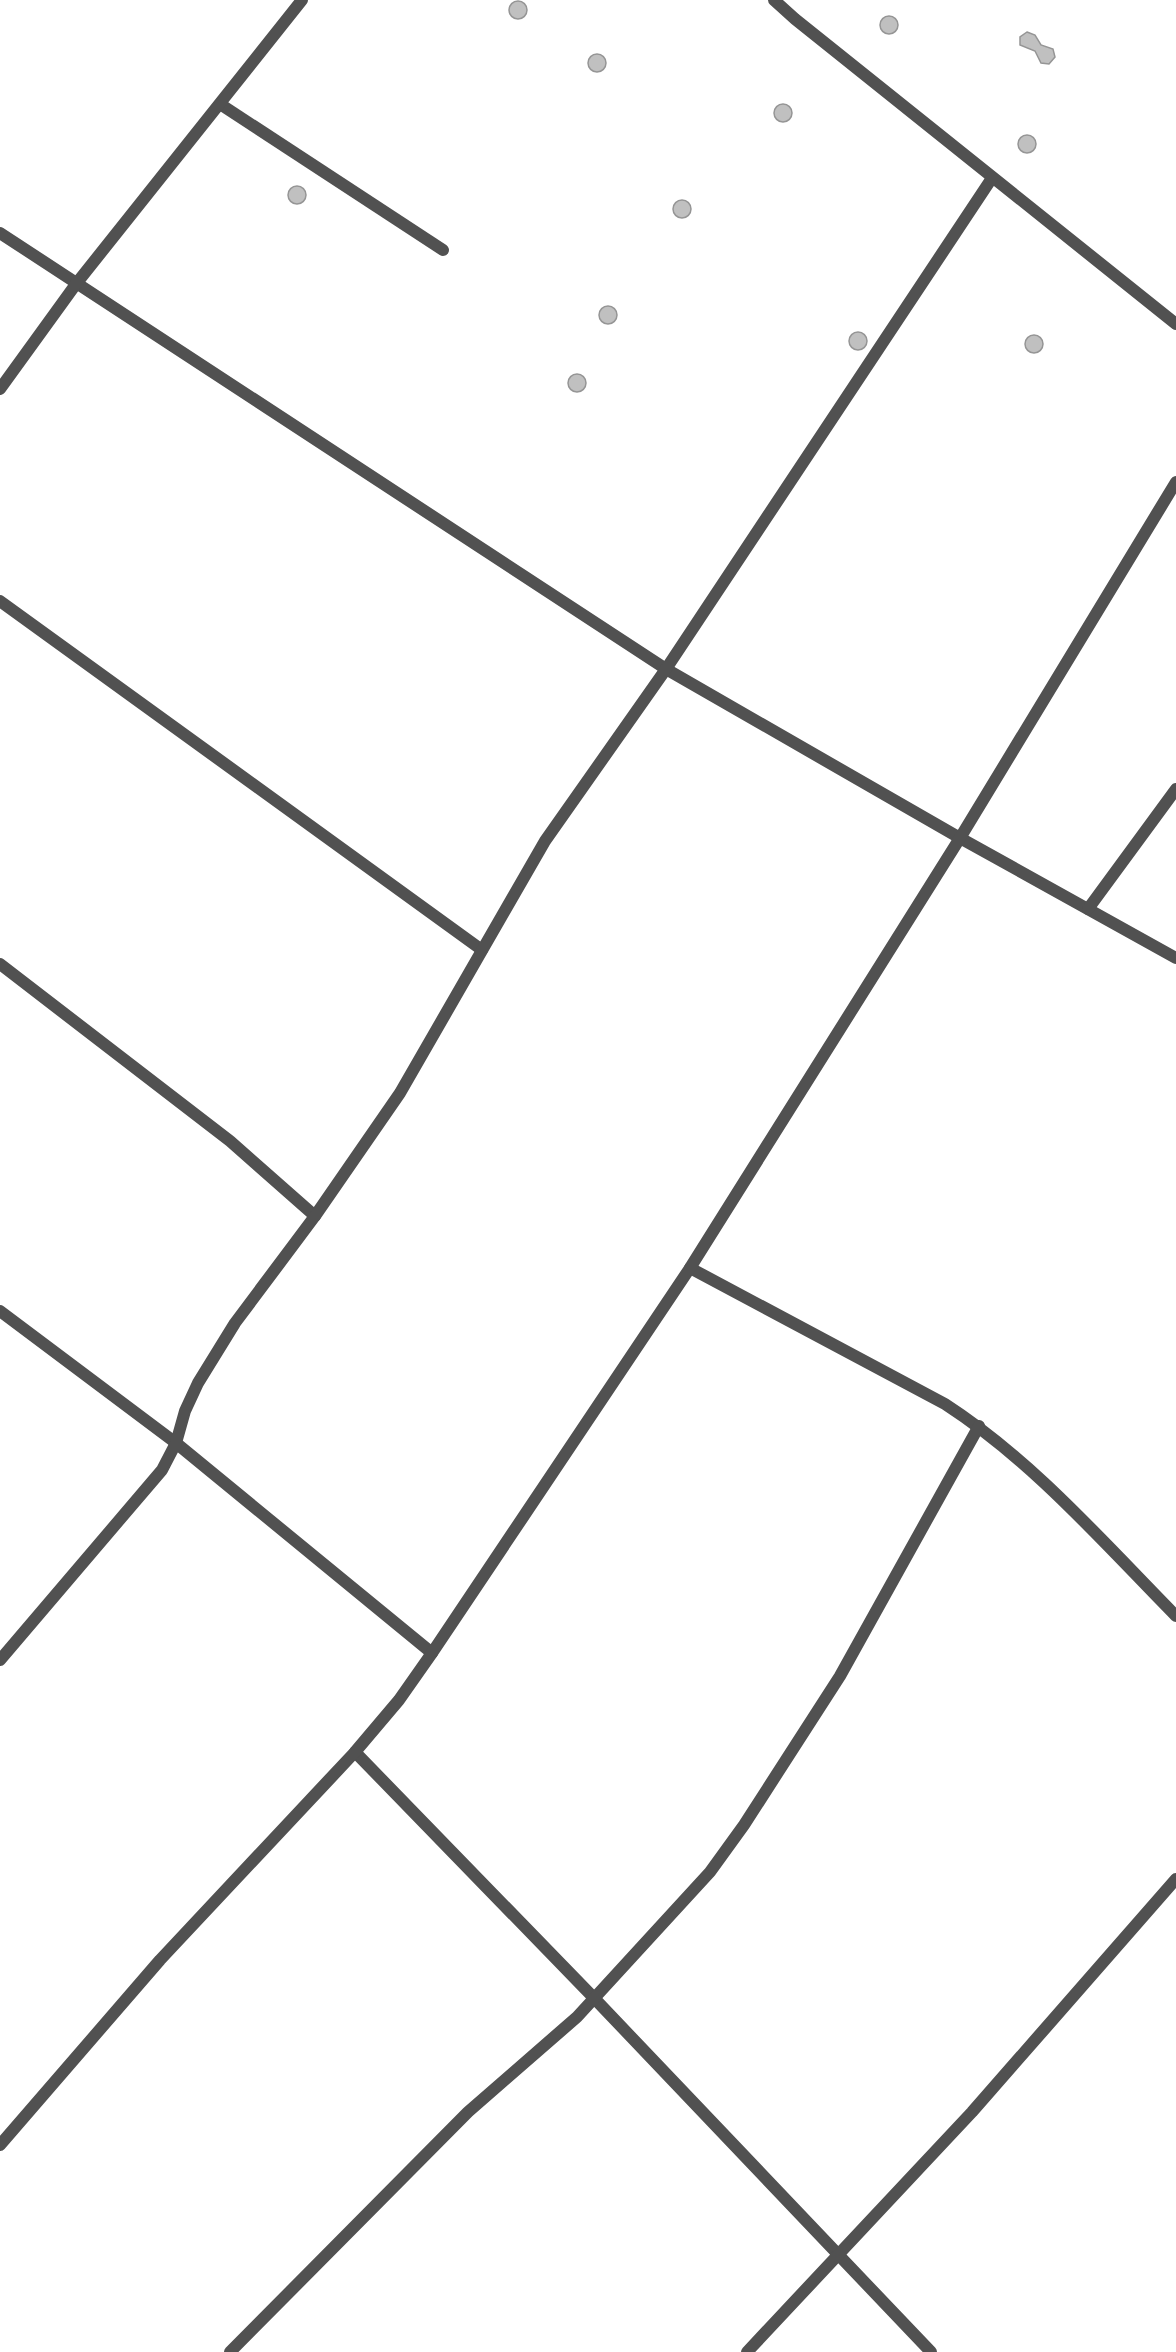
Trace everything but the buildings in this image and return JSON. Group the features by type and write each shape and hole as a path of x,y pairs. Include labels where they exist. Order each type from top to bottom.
{"street":[{"path":"0,389 76,284 302,0"},
{"path":"774,0 1176,324"},
{"path":"220,104 443,250"},
{"path":"0,1660 162,1470 176,1443 185,1411 235,1323 315,1216 400,1093 444,1021 545,841 666,669 992,178"},
{"path":"0,233 666,669 960,838 1176,958"},
{"path":"0,2145 167,1952 355,1752 399,1700 690,1268 960,838 1176,483"},
{"path":"0,601 482,950"},
{"path":"1088,909 1176,789"},
{"path":"0,964 230,1141 315,1216"},
{"path":"690,1268 945,1404 979,1426 1037,1476 1176,1616"},
{"path":"0,1311 176,1443 432,1653"},
{"path":"231,2352 468,2112 533,2054 560,2035 710,1872 744,1825 845,1668 979,1426"},
{"path":"355,1752 594,1998 931,2352"},
{"path":"747,2352 837,2253 972,2112 1176,1879"}]}
